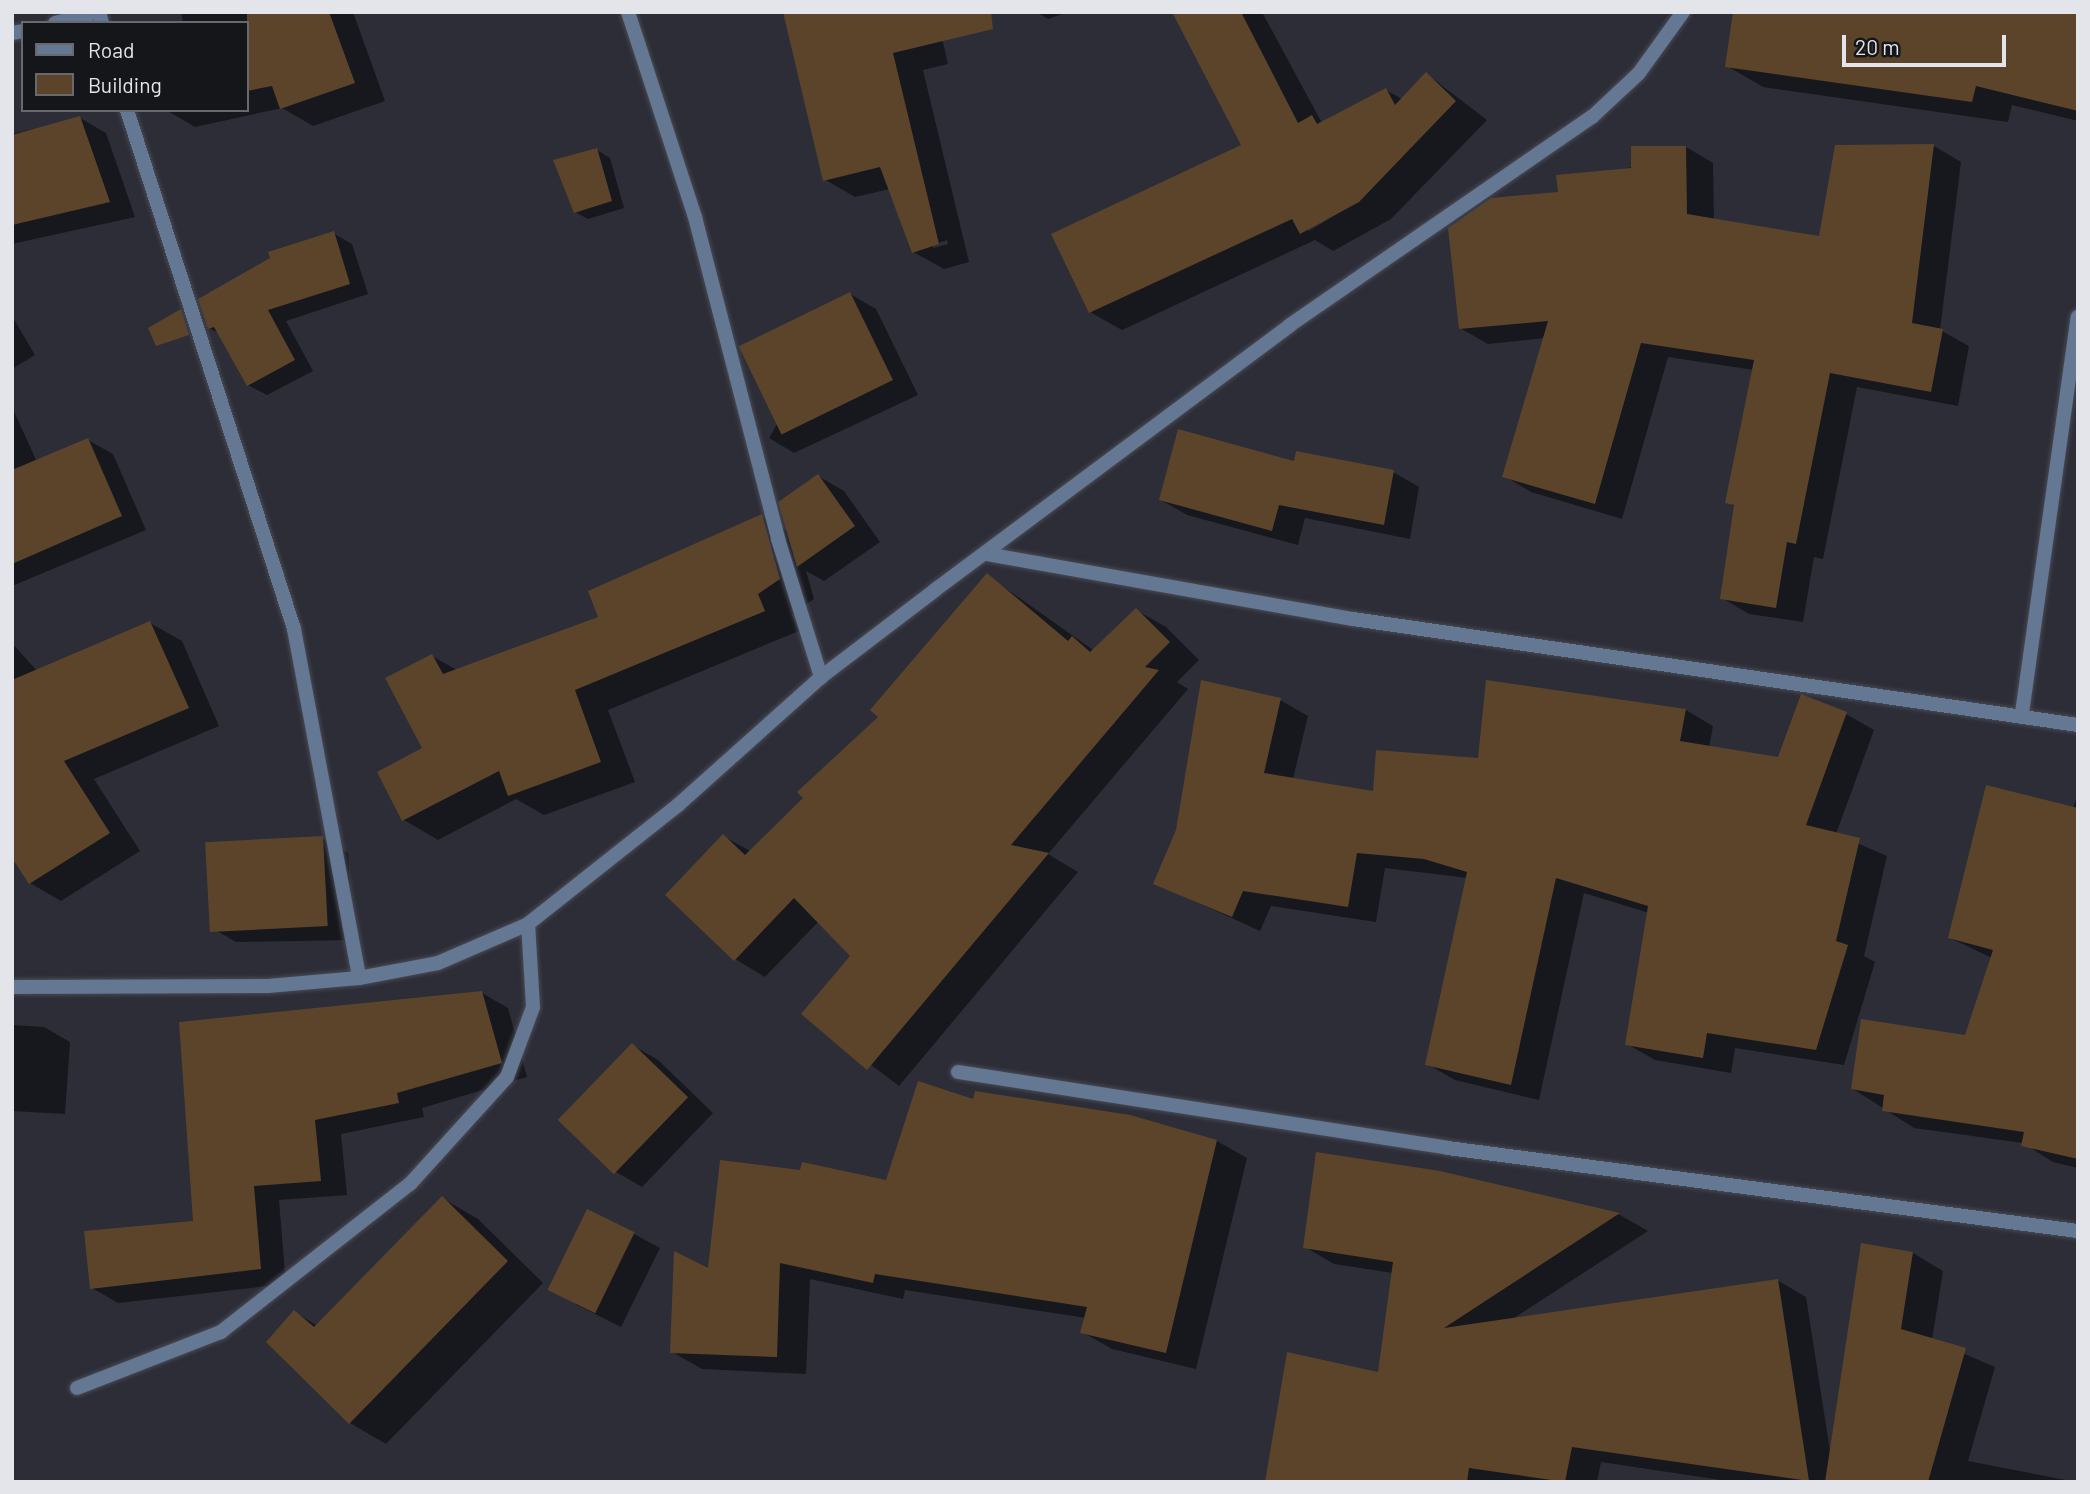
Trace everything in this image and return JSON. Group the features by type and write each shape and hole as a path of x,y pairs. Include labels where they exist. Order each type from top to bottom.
{"street":[{"path":"63,21 99,12"},
{"path":"628,12 695,217 778,539 821,677"},
{"path":"12,987 268,986 359,978 438,963 528,924 678,805 821,677 1290,325 1592,117 1639,73 1683,12"},
{"path":"128,112 294,629 359,978"},
{"path":"2022,713 2078,317"},
{"path":"987,554 1367,621 2022,713 2078,725"},
{"path":"77,1388 221,1332 410,1184 508,1077 533,1007 528,924"},
{"path":"958,1072 1448,1148 2078,1231"}],"building":[{"path":"247,12 329,12 355,83 280,109 272,86 248,91"},
{"path":"783,12 991,12 993,29 893,53 939,244 912,253 880,167 823,181"},
{"path":"1172,12 1241,12 1298,123 1312,115 1317,124 1386,88 1395,105 1426,72 1456,101 1359,202 1300,234 1292,219 1089,313 1051,234 1241,145"},
{"path":"1733,12 2078,12 2078,111 1976,86 1972,102 1725,67"},
{"path":"80,116 110,202 12,225 12,135"},
{"path":"1934,144 1912,323 1943,329 1931,392 1830,373 1796,544 1787,542 1776,608 1720,599 1734,505 1725,503 1754,360 1641,343 1595,504 1502,477 1548,321 1459,329 1448,228 1491,198 1558,192 1556,175 1631,168 1631,146 1686,146 1687,214 1819,236 1835,145"},
{"path":"597,148 612,201 574,213 553,160"},
{"path":"334,231 350,284 268,310 295,360 247,386 214,327 208,329 198,299 270,258 268,252"},
{"path":"850,292 893,380 782,434 739,346"},
{"path":"181,309 189,335 156,346 148,328"},
{"path":"1178,429 1294,461 1296,451 1394,470 1384,525 1279,505 1272,531 1159,500"},
{"path":"88,438 122,516 12,564 12,470"},
{"path":"818,474 855,526 797,567 778,502"},
{"path":"762,514 780,579 758,594 765,611 575,690 601,762 508,796 499,771 402,821 377,772 422,748 385,678 432,654 443,674 598,617 588,591"},
{"path":"987,573 1068,641 1072,636 1090,652 1136,608 1170,642 1145,667 1159,670 1011,845 1049,853 867,1070 801,1014 850,956 794,898 734,961 665,895 723,834 745,855 803,798 797,792 878,717 870,710"},
{"path":"150,621 189,708 64,761 110,833 29,884 12,858 12,680"},
{"path":"1201,680 1281,698 1264,773 1373,791 1376,750 1478,758 1486,680 1686,709 1680,741 1778,757 1801,694 1847,712 1806,825 1860,838 1836,941 1848,945 1816,1050 1707,1033 1703,1058 1625,1045 1648,906 1556,878 1511,1085 1425,1065 1467,872 1424,859 1357,853 1348,907 1243,891 1232,917 1153,884 1176,830"},
{"path":"1986,785 2078,808 2078,1159 2021,1146 2024,1132 1882,1111 1884,1095 1851,1089 1861,1019 1965,1035 1993,950 1948,938"},
{"path":"323,836 328,926 210,932 205,842"},
{"path":"482,991 502,1063 397,1093 399,1103 315,1120 321,1181 254,1186 261,1269 90,1289 84,1231 193,1221 179,1022"},
{"path":"632,1043 688,1097 614,1174 558,1120"},
{"path":"918,1081 973,1099 975,1091 1130,1115 1217,1140 1166,1353 1080,1333 1087,1307 875,1274 873,1283 780,1263 777,1357 670,1353 674,1251 708,1268 720,1160 800,1170 802,1162 886,1180"},
{"path":"1316,1152 1440,1171 1620,1213 1444,1328 1778,1279 1809,1481 1572,1447 1565,1482 1469,1468 1467,1482 1265,1482 1287,1352 1378,1372 1393,1262 1303,1248"},
{"path":"442,1196 508,1261 349,1424 266,1342 294,1310 314,1327"},
{"path":"587,1209 635,1232 595,1313 548,1290"},
{"path":"1861,1243 1913,1252 1901,1329 1966,1348 1928,1482 1825,1482"}]}
